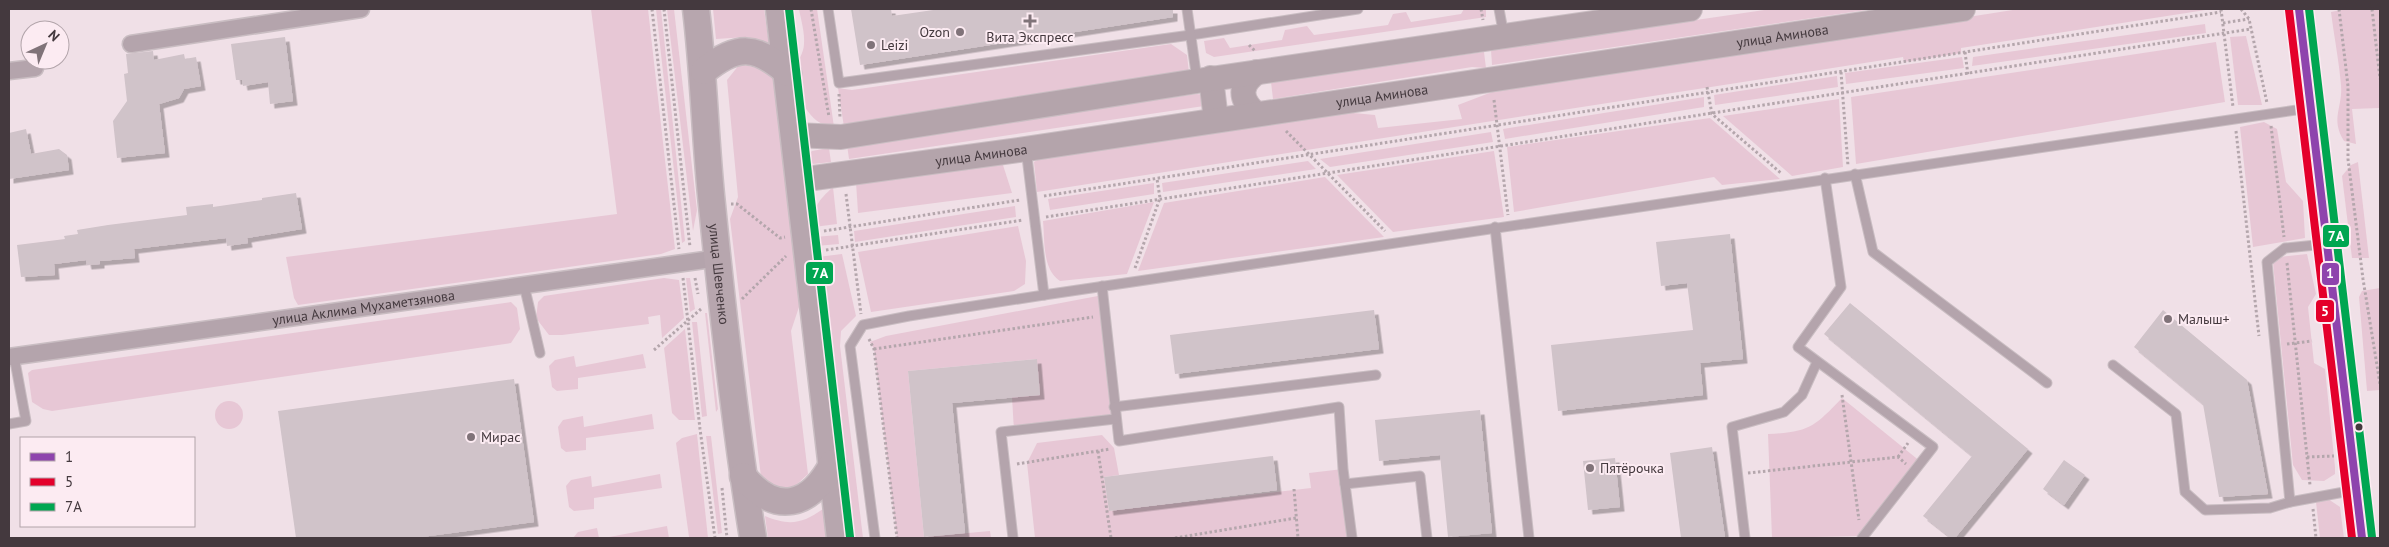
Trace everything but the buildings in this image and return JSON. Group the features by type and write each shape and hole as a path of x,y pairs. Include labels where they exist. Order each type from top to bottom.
{"main road":[{"name":"улица Шевченко","path":"696,9 704,71 711,204 743,476 753,538"},
{"path":"779,9 833,463 840,538"},
{"path":"704,71 728,54 746,50 759,53 773,60 788,73"},
{"path":"743,476 764,497 776,502 791,502 803,498 814,490 825,478 833,463"}],"street":[{"path":"131,44 361,9"},
{"path":"794,134 841,137 1204,80 1504,36 1645,12 1690,9"},
{"name":"улица Аминова","path":"799,180 1026,149 1963,9"},
{"path":"2299,9 2362,538"},
{"path":"1256,114 1247,106 1243,94 1246,80 1257,72"},
{"path":"1204,80 1216,120"},
{"name":"улица Аклима Мухаметзянова","path":"11,356 718,258"}],"lane":[{"path":"828,9 840,83 1191,35 1358,9"},
{"path":"1187,9 1191,35 1204,80"},
{"path":"1499,9 1504,36"},
{"path":"875,538 850,346 863,325 1102,286 1495,227 2312,108"},
{"path":"1026,149 1044,295"},
{"path":"1852,174 1873,252 2047,383"},
{"path":"1825,178 1841,287 1798,346 1933,447 1862,537"},
{"path":"1495,227 1529,538"},
{"path":"2290,502 2267,262 2285,248 2328,244"},
{"path":"524,285 540,353"},
{"path":"1102,286 1115,419 1119,441 1339,407 1345,484 1352,538"},
{"path":"9,424 26,421 11,356"},
{"path":"1745,538 1732,427 1784,412 1802,395 1817,362"},
{"path":"2113,365 2176,414 2185,492 2205,510 2270,508 2290,502 2356,490"},
{"path":"1114,407 1376,375"},
{"path":"1013,538 1001,432 1115,419"},
{"path":"1345,484 1420,476 1427,538"}],"path":[{"path":"810,9 830,121"},
{"path":"2241,9 2249,19 2270,114 2316,538"},
{"path":"2339,9 2348,86 2348,159 2363,279 2380,384"},
{"path":"2372,9 2380,79"},
{"path":"823,231 1841,72 2221,10 2259,337"},
{"path":"2223,23 2249,19"},
{"path":"818,251 2251,30"},
{"path":"1965,52 1968,75"},
{"path":"1841,72 1852,174"},
{"path":"840,83 840,122 850,120"},
{"path":"1707,87 1712,114 1792,183"},
{"path":"1492,92 1510,225"},
{"path":"1285,130 1396,242"},
{"path":"1130,282 1160,198 1157,179"},
{"path":"845,184 863,325 874,349 897,538"},
{"path":"728,204 737,204 780,238 794,236"},
{"path":"738,303 789,254"},
{"path":"654,350 700,309"},
{"path":"874,349 1105,315"},
{"path":"2275,345 2312,341"},
{"path":"1840,379 1862,537"},
{"path":"1004,466 1118,448 1119,441"},
{"path":"1098,451 1111,538"},
{"path":"2307,457 2334,456"},
{"path":"1738,474 1898,457 1914,471"},
{"path":"1294,489 1298,538"},
{"path":"1175,538 1296,518"}],"shaded area":[{"path":"591,9 648,9 675,249 661,254 298,305 294,298 286,257 617,214"},
{"path":"656,9 661,9 685,241 682,243"},
{"path":"667,9 674,9 697,210 693,231"},
{"path":"713,9 764,9 769,44 747,37 716,39"},
{"path":"799,9 817,9 834,127 817,121 810,115 798,88 796,70 804,47"},
{"path":"1464,9 1486,9 1486,17 1214,57 1206,53 1204,41 1224,38 1230,48 1282,40 1285,30 1307,26 1314,35 1388,25 1393,14 1406,12 1411,22 1461,14"},
{"path":"1771,9 1873,9 1492,65 1491,50"},
{"path":"2019,9 2212,9 1961,48 1961,53 1904,62 1903,57 1037,192 1034,162 1044,156 1278,124 1332,111 1375,115 1378,128 1462,119 1458,105 1492,92"},
{"path":"2345,9 2380,9 2380,105 2379,108 2352,109 2356,144 2344,141 2337,119 2341,85 2331,12"},
{"path":"2205,24 2206,33 1972,66 1973,57"},
{"path":"2246,36 2262,105 2238,105 2230,37"},
{"path":"2216,42 2225,102 1856,164 1851,97"},
{"path":"1171,44 1187,55 1189,73 844,127 838,88 852,90"},
{"path":"1484,52 1486,68 1472,67 1273,99 1271,82"},
{"path":"1962,57 1964,68 1846,84 1845,73"},
{"path":"739,65 758,67 773,78 800,304 791,331 808,474 793,488 773,488 761,477 730,219 738,197 727,80"},
{"path":"1837,76 1838,87 1715,105 1714,95"},
{"path":"1197,94 1204,95 1204,106 849,159 847,145"},
{"path":"1704,97 1704,107 1505,139 1503,129"},
{"path":"1839,99 1843,167 1792,176 1723,116"},
{"path":"1710,118 1780,179 1722,185 1714,177 1514,212 1507,147"},
{"path":"2264,122 2277,129 2286,182 2303,201 2305,238 2253,247 2240,127"},
{"path":"1491,132 1493,142 1330,167 1320,159"},
{"path":"829,148 831,162 813,164 810,161 809,154 812,151"},
{"path":"1494,151 1504,217 1393,232 1337,175"},
{"path":"1308,161 1316,169 1163,192 1162,183"},
{"path":"1002,162 1012,193 858,213 856,182"},
{"path":"2358,162 2369,258 2352,258 2342,176 2351,165"},
{"path":"1325,177 1384,237 1138,271 1164,203"},
{"path":"1154,183 1154,194 1050,210 1048,199"},
{"path":"833,187 837,224 814,227 815,209"},
{"path":"1154,202 1127,274 1060,281 1054,276 1047,262 1043,221"},
{"path":"1015,206 1016,217 855,242 854,231"},
{"path":"1018,226 1026,261 1025,284 1014,291 871,312 858,252"},
{"path":"838,235 839,244 816,246 815,237"},
{"path":"842,254 856,316 841,331 840,346 863,538 848,538 818,257"},
{"path":"2307,254 2316,294 2308,307 2314,363 2325,369 2335,467 2335,474 2324,481 2302,480 2293,465 2273,263 2280,257"},
{"path":"664,278 679,280 684,318 662,338 660,315 648,317 649,324 562,335 549,335 536,318 538,302 544,296"},
{"path":"686,278 690,278 695,309 690,312"},
{"path":"2380,288 2380,390 2367,391 2359,297 2362,291"},
{"path":"1103,295 1115,419 1014,431 1012,397 1040,395 1036,359 908,371 924,537 990,531 991,538 897,538 874,349 870,342 886,336"},
{"path":"511,302 517,308 520,329 511,343 52,411 43,409 32,402 28,373 32,370"},
{"path":"705,313 707,313 718,409 716,412"},
{"path":"692,322 697,322 707,416 702,417"},
{"path":"685,329 695,420 679,420 672,413 664,348"},
{"path":"643,354 646,368 578,378 578,389 557,391 552,387 549,366 555,360 574,356 576,367"},
{"path":"1842,398 1921,462 1862,536 1772,538 1768,434 1793,432 1810,426 1825,416"},
{"path":"229,401 239,405 243,415 239,425 229,429 219,425 215,415 219,405"},
{"path":"652,414 654,429 586,438 586,450 566,452 561,448 558,427 563,420 583,416 584,427"},
{"path":"697,434 708,538 689,537 676,443 682,438"},
{"path":"1102,435 1114,448 1119,475 1104,477 1109,511 1311,488 1309,473 1343,469 1352,538 1035,538 1027,463 1037,443"},
{"path":"706,436 711,436 722,533 718,534"},
{"path":"660,474 662,488 594,498 594,509 574,511 569,507 566,486 571,480 591,476 592,487"},
{"path":"2328,499 2340,507 2344,538 2320,538 2316,502"},
{"path":"823,509 826,538 768,538 765,516 781,521 795,522 808,518"},
{"path":"667,526 669,538 604,538"},
{"path":"597,528 599,538 573,538 578,532"}],"transit line":[{"name":"7А","path":"789,9 850,537"},
{"name":"1","path":"2299,9 2362,538"},
{"name":"7А","path":"2309,9 2372,537"},
{"name":"5","path":"2289,10 2352,538"}],"place":[{"name":"Вита Экспресс","path":"1030,21"},
{"name":"Ozon","path":"960,32"},
{"name":"Leizi","path":"871,45"},
{"name":"Малыш+","path":"2168,319"},
{"name":"Мирас","path":"471,437"},
{"name":"Пятёрочка","path":"1590,468"}]}
